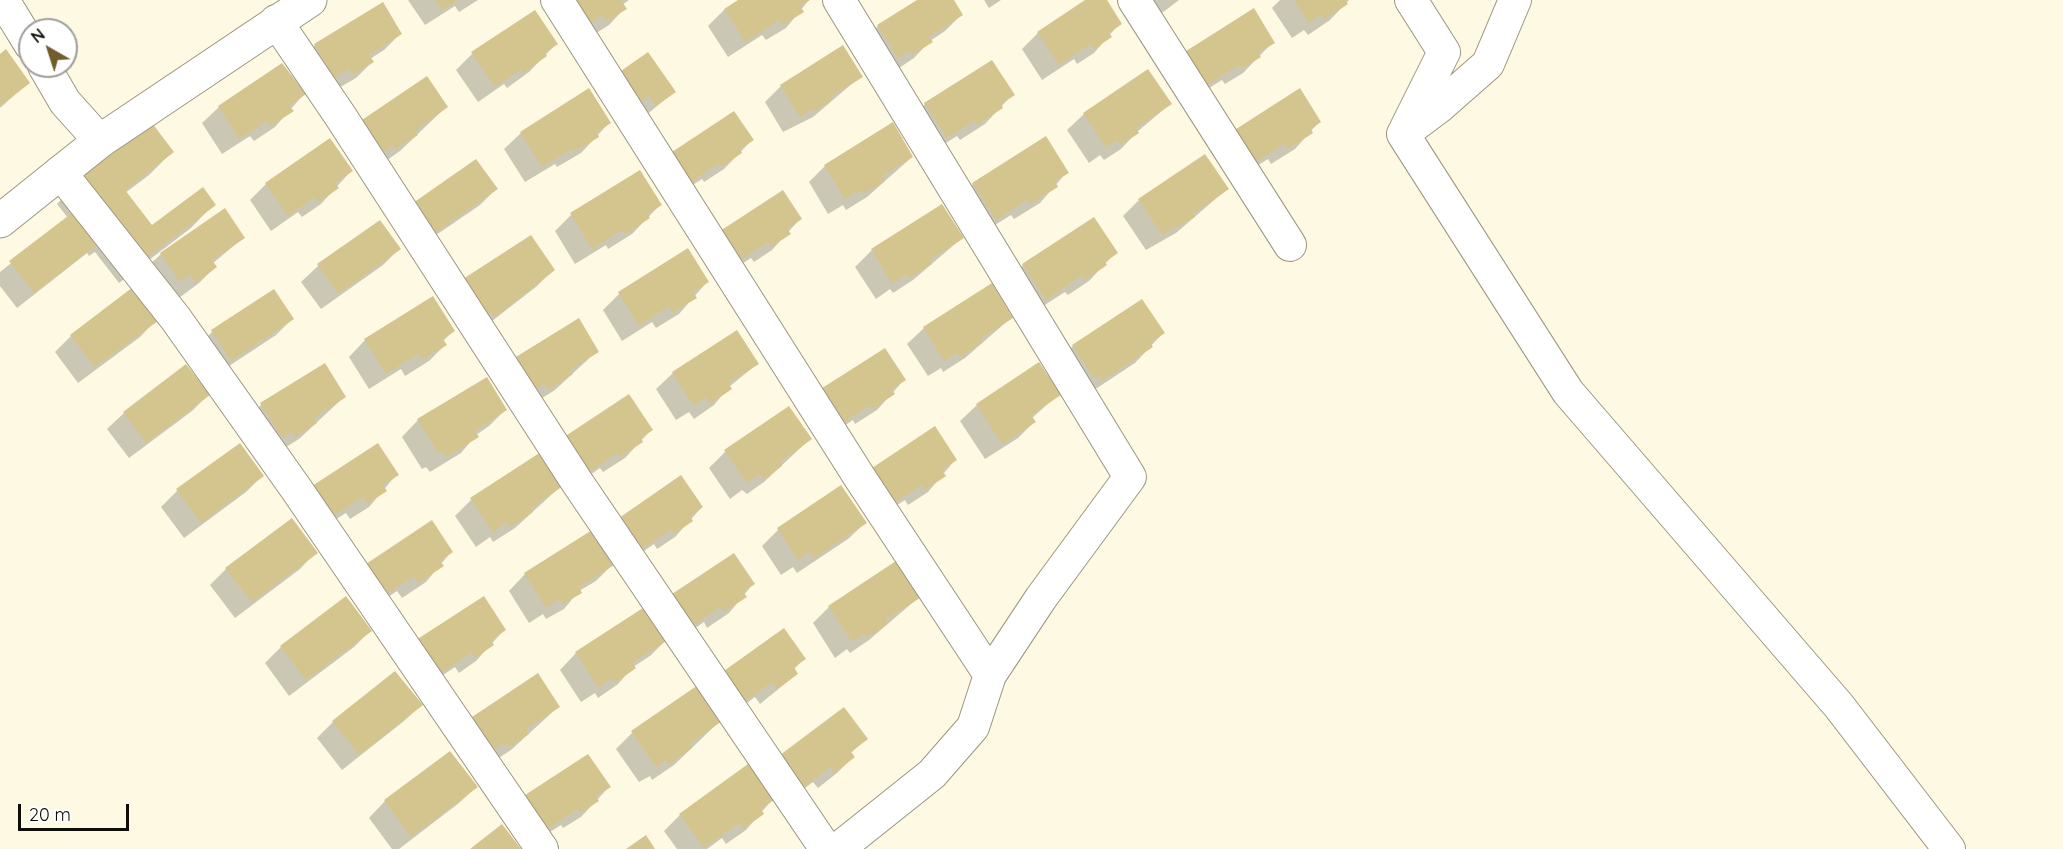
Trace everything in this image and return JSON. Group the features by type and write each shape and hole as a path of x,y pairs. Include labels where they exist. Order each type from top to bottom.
{"street":[{"path":"3,0 18,24"},
{"path":"0,221 100,141 310,0"},
{"path":"557,0 854,469 990,675"},
{"path":"838,849 933,774 973,727 990,675 1041,598 1130,477 839,0"},
{"path":"1134,0 1290,245"},
{"path":"1402,134 1444,52 1411,0"},
{"path":"1402,134 1439,107 1488,64 1515,0"},
{"path":"276,21 342,117 577,482 826,849"},
{"path":"51,78 65,102 100,141"},
{"path":"1402,134 1568,392 1839,706 1949,849"},
{"path":"60,172 196,347 297,490 542,849"}],"building":[{"path":"435,0 458,0 442,10"},
{"path":"575,0 621,0 627,9 607,21 603,15 590,23"},
{"path":"738,0 810,0 800,6 804,12 783,25 779,20 745,42 724,9"},
{"path":"917,0 954,0 963,15 929,37 933,42 912,55 910,51 898,58 877,25"},
{"path":"1085,0 1107,0 1122,24 1109,33 1112,37 1094,49 1090,44 1059,65 1037,32"},
{"path":"1294,0 1346,0 1348,4 1324,20 1321,15 1309,23"},
{"path":"383,2 402,34 369,55 374,62 352,75 348,69 334,78 314,44"},
{"path":"1254,8 1275,43 1258,53 1261,57 1241,69 1239,65 1204,87 1183,53"},
{"path":"535,10 558,44 545,53 547,56 523,73 521,69 495,87 471,52"},
{"path":"843,45 863,77 829,98 831,101 800,117 780,85"},
{"path":"6,49 18,66 18,78 26,78 30,83 0,106 0,54"},
{"path":"648,52 676,92 656,106 649,96 638,103 618,73"},
{"path":"992,60 1015,95 1001,104 1003,108 977,125 974,121 947,138 924,103"},
{"path":"282,63 306,94 289,106 294,111 271,126 267,121 239,139 218,106"},
{"path":"1148,69 1172,104 1136,128 1139,133 1121,145 1117,140 1106,147 1083,113"},
{"path":"427,76 448,107 415,131 418,135 396,149 393,145 384,152 362,120"},
{"path":"589,88 611,123 597,132 599,137 574,152 572,149 542,167 520,132"},
{"path":"1300,88 1321,122 1311,129 1313,133 1288,149 1284,144 1253,164 1233,131"},
{"path":"734,111 754,140 740,149 742,153 721,167 718,164 688,184 669,154"},
{"path":"893,122 913,157 882,176 885,181 863,194 859,190 845,199 824,165"},
{"path":"152,123 174,152 125,190 152,225 203,187 216,205 142,261 79,179"},
{"path":"1046,136 1069,173 1055,181 1058,187 1030,204 1027,200 996,220 972,183"},
{"path":"330,138 353,171 335,183 339,188 319,202 315,197 288,216 265,183"},
{"path":"1205,154 1229,189 1193,214 1195,217 1162,235 1138,199"},
{"path":"476,159 498,189 434,233 413,203"},
{"path":"640,170 662,205 647,214 650,218 625,234 622,230 592,249 570,213"},
{"path":"783,190 802,219 787,229 791,234 771,247 768,242 736,263 717,233"},
{"path":"942,204 964,238 929,260 932,264 909,278 907,274 892,284 871,249"},
{"path":"225,208 245,238 212,260 217,267 196,283 190,275 180,282 160,253"},
{"path":"72,213 97,245 34,293 9,261"},
{"path":"1094,217 1118,253 1105,262 1107,265 1085,280 1081,276 1046,300 1022,264"},
{"path":"380,220 401,249 338,294 317,264"},
{"path":"531,235 555,270 495,317 491,313 487,315 463,279"},
{"path":"688,248 709,282 693,292 697,298 672,313 669,306 639,326 618,292"},
{"path":"992,283 1013,318 981,338 983,342 960,357 957,353 944,361 923,327"},
{"path":"133,287 158,321 95,367 70,335"},
{"path":"274,289 294,319 231,361 211,330"},
{"path":"433,296 455,331 443,339 447,345 422,360 418,354 386,374 364,339"},
{"path":"1142,299 1165,333 1150,343 1153,347 1102,381 1099,376 1095,379 1072,345"},
{"path":"579,318 599,352 570,370 573,374 548,390 544,384 531,392 511,360"},
{"path":"737,330 759,364 728,383 732,389 710,404 706,397 693,405 672,372"},
{"path":"885,348 906,380 892,389 895,394 872,409 870,405 838,426 816,392"},
{"path":"1039,362 1061,395 1031,415 1036,422 1002,444 976,404"},
{"path":"325,363 346,397 314,418 317,423 295,437 292,432 282,438 260,403"},
{"path":"186,364 210,395 146,443 123,412"},
{"path":"487,377 507,410 475,431 479,437 446,457 443,451 439,454 417,419"},
{"path":"629,394 653,430 641,438 643,442 620,457 617,453 585,475 561,439"},
{"path":"789,406 812,439 780,462 782,466 764,479 759,475 747,483 724,450"},
{"path":"935,426 957,460 942,470 946,476 925,490 922,485 889,506 866,472"},
{"path":"240,443 264,476 201,523 176,489"},
{"path":"378,443 399,475 383,485 387,491 367,504 363,497 331,517 312,486"},
{"path":"541,452 563,486 531,508 533,512 510,527 507,522 493,532 470,498"},
{"path":"681,475 703,507 690,516 693,521 674,534 671,529 641,550 619,518"},
{"path":"841,485 867,523 814,558 809,552 798,560 777,528"},
{"path":"292,518 318,553 252,602 225,568"},
{"path":"432,520 453,552 440,561 444,566 418,583 414,576 386,595 366,564"},
{"path":"592,530 614,565 579,587 582,593 563,604 559,599 546,608 524,573"},
{"path":"734,553 755,584 743,592 747,597 724,612 720,607 690,628 669,596"},
{"path":"896,561 920,598 885,620 888,624 866,638 864,634 852,642 828,606"},
{"path":"346,596 372,631 306,680 280,646"},
{"path":"484,596 506,630 491,640 494,645 475,658 472,652 438,675 416,640"},
{"path":"646,606 668,640 632,663 636,668 615,683 612,678 598,687 575,652"},
{"path":"784,628 806,659 794,667 798,674 777,689 772,682 743,703 721,673"},
{"path":"395,671 423,705 359,755 332,721"},
{"path":"538,673 560,707 526,729 529,734 508,748 504,743 490,752 469,719"},
{"path":"698,685 722,721 689,744 692,748 669,765 667,760 656,767 631,731"},
{"path":"844,707 868,739 851,752 855,757 835,773 830,767 800,790 776,758"},
{"path":"450,751 478,787 411,837 384,800"},
{"path":"588,754 611,787 596,796 599,801 580,813 578,809 544,831 522,797"},
{"path":"748,764 774,800 761,809 764,814 743,829 739,823 704,848 679,814"},
{"path":"502,824 521,849 470,849"},
{"path":"646,835 655,849 626,849"}]}
